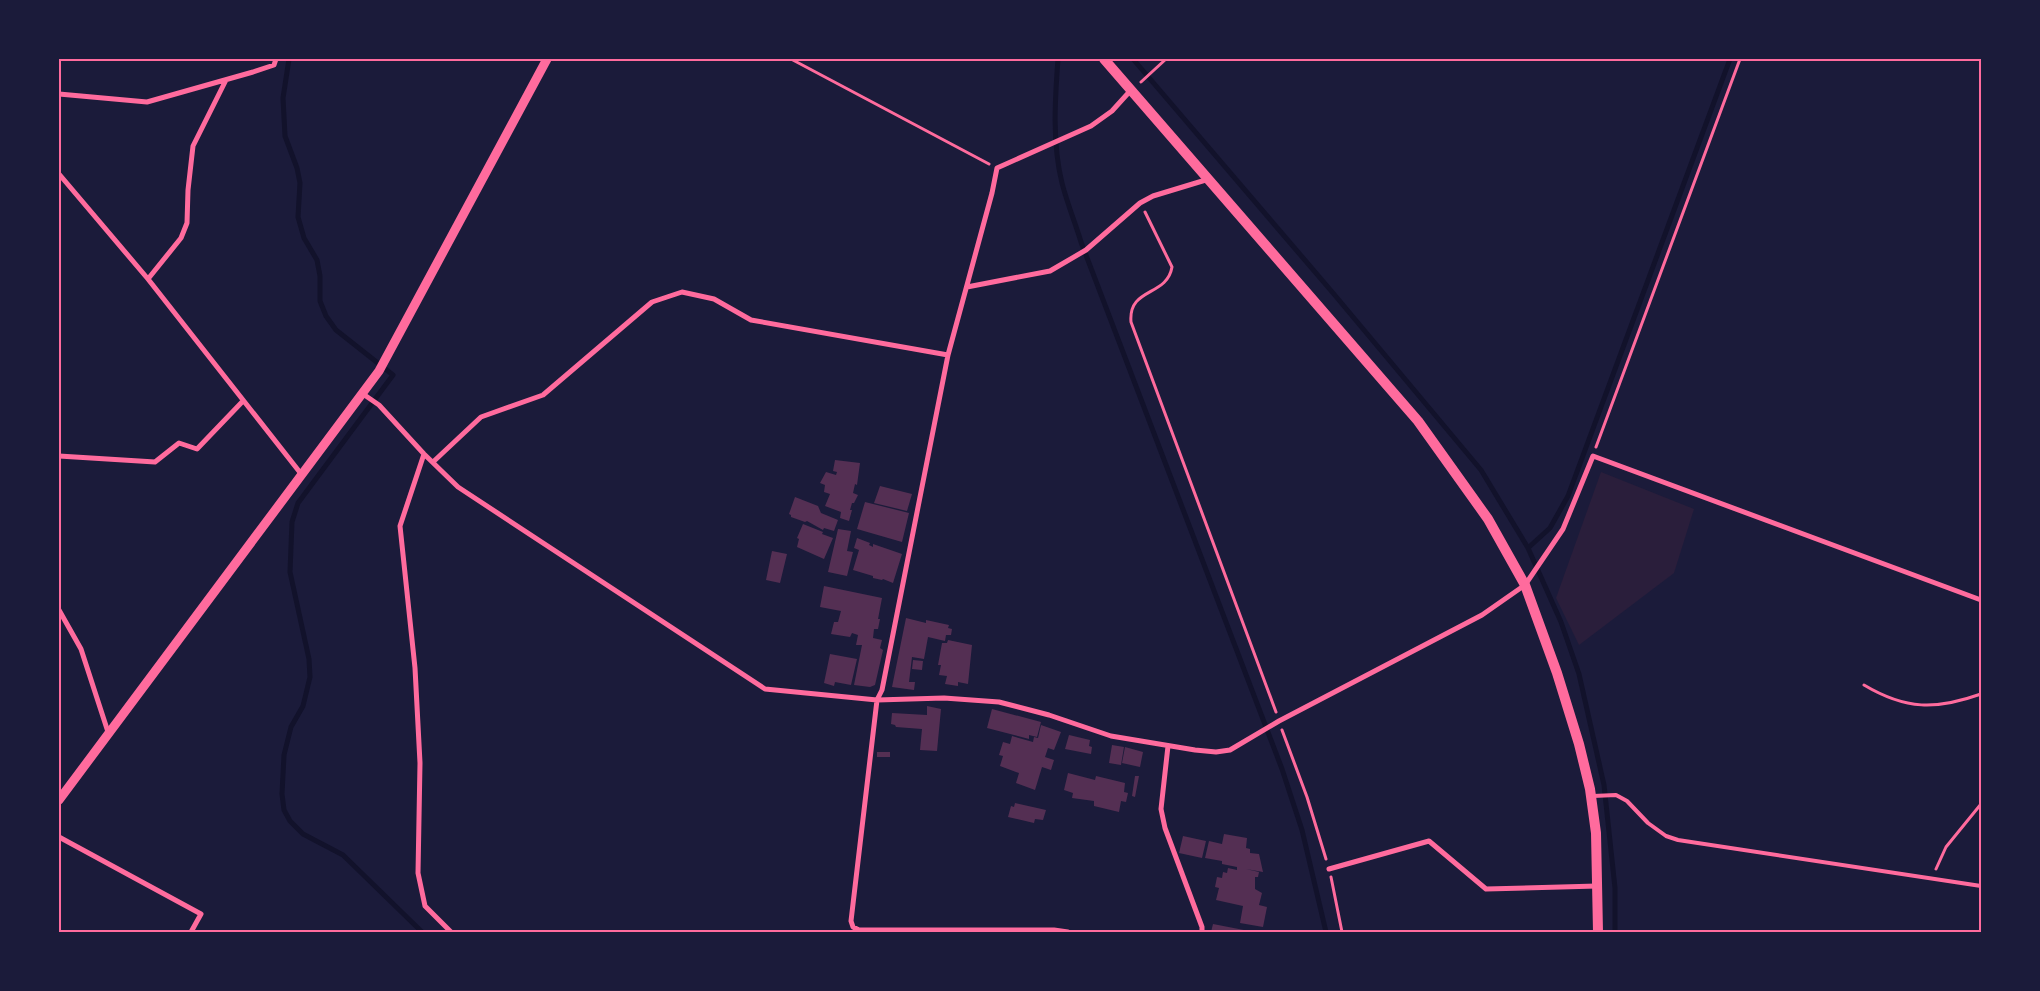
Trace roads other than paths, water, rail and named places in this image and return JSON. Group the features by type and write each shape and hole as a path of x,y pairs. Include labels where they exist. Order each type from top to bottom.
{"main road":[{"path":"1104,59 1418,421 1488,519 1525,585 1557,673 1579,744 1596,833 1598,932"}],"street":[{"path":"59,94 147,102 274,65 276,59"},
{"path":"59,800 108,732 302,476 366,396 547,59"},
{"path":"148,279 181,238 187,224 188,190 193,146 226,80"},
{"path":"1068,932 1054,930 859,930 853,927 851,921 876,700 882,690 948,355 992,193 997,168 1103,118 1131,90"},
{"path":"59,174 148,279 302,476"},
{"path":"966,286 1050,271 1075,256 1140,203 1152,196 1209,179"},
{"path":"432,462 481,417 543,395 652,302 682,292 714,299 751,320 948,355"},
{"path":"366,396 379,405 424,454 458,487 765,689 876,700 944,698 999,702 1049,715 1111,736 1168,746 1216,752 1230,750 1279,721 1482,614 1525,585 1563,529 1593,456 1981,600"},
{"path":"59,456 155,462 179,443 197,449 244,401"},
{"path":"424,454 400,526 415,668 420,763 418,873 425,906 450,932"},
{"path":"59,610 81,649 108,732"},
{"path":"1168,746 1161,809 1164,828 1202,927 1202,932"},
{"path":"59,837 201,914 192,932"},
{"path":"1329,869 1429,841 1486,888 1597,886"}],"lane":[{"path":"1590,796 1616,795 1627,801 1648,823 1666,836 1678,840 1981,886"}],"waterway":[{"path":"289,59 283,98 285,136 297,168 300,183 298,217 304,238 317,260 320,276 320,301 326,316 336,330 393,375 298,503 292,522 290,572 309,659 310,677 303,706 291,727 284,755 282,794 284,810 290,821 303,834 343,855 422,932"},
{"path":"1058,59 1055,105 1056,137 1059,168 1066,198 1081,242 1282,769 1302,830 1326,932"},
{"path":"1133,59 1481,470 1528,548 1561,622 1579,674 1604,785 1615,888 1615,932"},
{"path":"1528,548 1550,528 1568,496 1730,59"}]}
